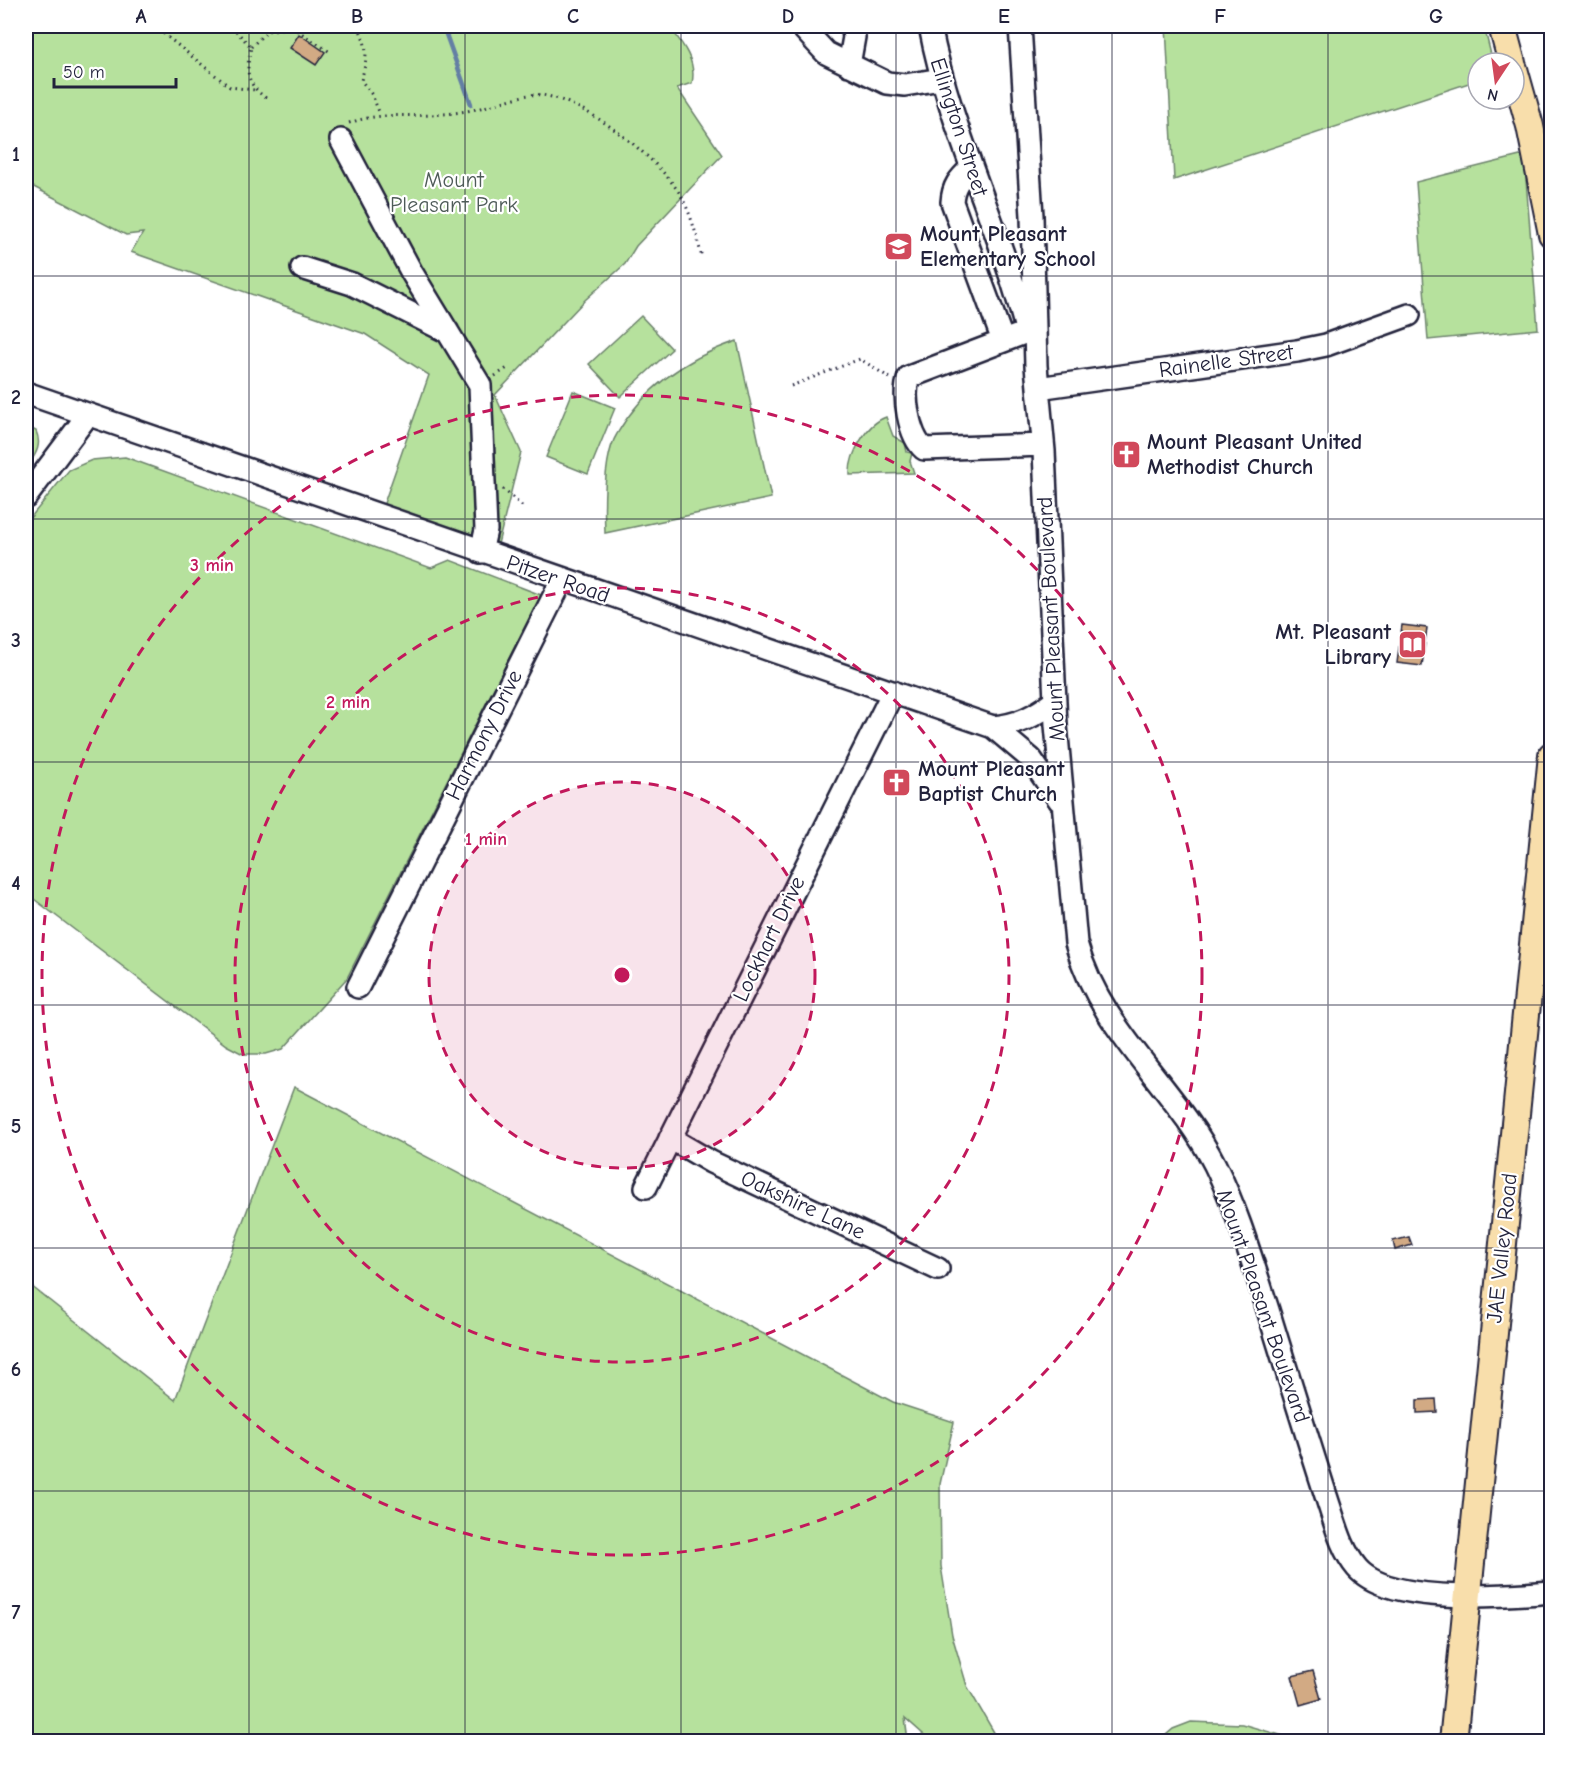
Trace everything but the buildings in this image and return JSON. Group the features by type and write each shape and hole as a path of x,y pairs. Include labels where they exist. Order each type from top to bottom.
{"main road":[{"path":"1502,26 1509,51"},
{"path":"1526,111 1551,234"},
{"name":"JAE Valley Road","path":"1453,1742 1551,755"}],"street":[{"path":"801,26 826,53 887,82 905,85 941,79"},
{"path":"849,65 854,37 852,26"},
{"name":"Ellington Street","path":"930,26 941,79 1011,278 1035,366"},
{"name":"Mount Pleasant Boulevard","path":"1020,26 1032,216 1035,366 1043,445 1054,701 1076,943 1084,971 1111,1021 1199,1140 1228,1195 1247,1245 1341,1542 1357,1568 1368,1579 1384,1586 1411,1592 1467,1596 1551,1592"},
{"path":"344,132 412,273 480,385 486,530 481,552"},
{"path":"971,168 957,181 952,190 952,202 1003,341"},
{"path":"302,268 352,284 448,333"},
{"name":"Rainelle Street","path":"1038,388 1297,351 1326,345 1409,315"},
{"path":"1027,332 909,377 905,387 913,434 917,443 924,449 1043,445"},
{"name":"Pitzer Road","path":"26,393 87,416 993,727 1031,759 1062,804"},
{"path":"26,497 87,416"},
{"name":"Harmony Drive","path":"358,987 562,580"},
{"name":"Lockhart Drive","path":"646,1187 893,692"},
{"path":"993,727 1015,725 1039,713 1054,701"},
{"name":"Oakshire Lane","path":"670,1138 711,1162 938,1269"}],"path":[{"path":"154,26 230,87 255,90"},
{"path":"358,26 367,43 367,62 361,80 372,95 380,115"},
{"path":"266,98 255,90 247,75 251,46 267,31 292,27 330,52"},
{"path":"236,31 251,46"},
{"path":"344,132 380,115 442,114 486,107 527,95 542,95 559,100 606,123 648,157 680,194 694,226 702,258"},
{"path":"791,386 860,359 905,387"},
{"path":"502,488 522,506"}],"green space":[{"name":"Mount Pleasant Park","path":"26,26 669,26 687,53 692,67 692,83 677,88 722,155 636,246 625,264 585,300 495,395 521,452 497,548 382,509 429,375 365,334 131,252 143,233 126,235 26,183"},
{"path":"1166,26 1484,26 1490,51 1466,51 1466,84 1174,180"},
{"path":"1524,155 1538,329 1428,340 1416,182"},
{"path":"641,316 672,349 620,397 589,364"},
{"path":"737,341 771,498 605,533 605,482 609,455 617,434 628,417 640,402 668,376 701,356"},
{"path":"573,391 615,408 588,474 546,457"},
{"path":"886,417 893,436 905,443 907,452 912,453 910,461 914,473 850,475 852,458 860,441 872,426"},
{"path":"26,426 36,431 39,442 37,451 26,469"},
{"path":"125,457 431,568 450,560 541,595 347,978 283,1049 266,1054 243,1054 226,1045 26,893 26,523 69,470 92,460"},
{"path":"294,1087 893,1402 954,1422 940,1484 941,1566 952,1635 967,1686 999,1741 931,1741 905,1718 908,1741 26,1741 26,1282 175,1400"},
{"path":"1191,1722 1242,1724 1287,1737 1292,1741 1159,1741 1173,1729"}],"waterway":[{"path":"443,26 471,104"}],"place":[{"name":"Mount Pleasant Elementary School","path":"899,247"},
{"name":"Mount Pleasant United Methodist Church","path":"1126,455"},
{"name":"Mt. Pleasant Library","path":"1412,645"},
{"name":"Mount Pleasant Baptist Church","path":"897,782"}]}
